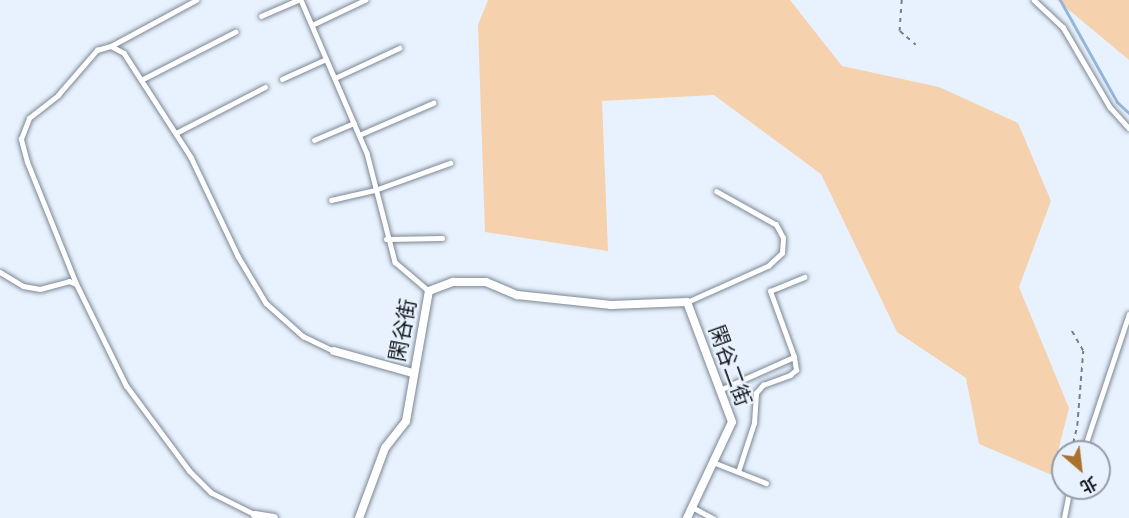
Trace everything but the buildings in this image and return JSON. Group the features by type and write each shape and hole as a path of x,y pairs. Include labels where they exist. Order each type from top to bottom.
{"street":[{"name":"閑谷街","path":"359,518 385,448 406,421 429,291 453,282 486,282 518,295 611,305 687,302"},
{"name":"閑谷二街","path":"687,302 722,389 732,422 687,518"},
{"path":"334,351 413,373"},
{"path":"255,515 274,518"}],"lane":[{"path":"196,0 111,46 97,50 58,95 29,118 21,138 76,284 126,386 189,471 212,493 255,515"},
{"path":"261,16 299,0 312,24 359,135 386,239 395,262 429,291"},
{"path":"312,24 365,0"},
{"path":"1034,0 1064,27 1110,107 1129,128"},
{"path":"141,80 234,32"},
{"path":"111,46 124,52 176,133 266,303 303,336 334,351"},
{"path":"334,78 399,48"},
{"path":"282,79 326,59"},
{"path":"176,133 265,87"},
{"path":"359,135 433,103"},
{"path":"314,140 354,123"},
{"path":"331,200 375,190 450,163"},
{"path":"687,302 768,266 782,254 783,238 777,225 717,192"},
{"path":"386,239 442,238"},
{"path":"0,271 23,286 40,289 69,281 76,284"},
{"path":"738,472 754,423 756,393 763,385 796,370 794,357 770,291 804,277"},
{"path":"1087,440 1129,314"},
{"path":"722,389 794,357"},
{"path":"713,462 766,483"},
{"path":"1064,518 1068,500"},
{"path":"692,507 713,518"}],"path":[{"path":"902,0 900,31 916,45"},
{"path":"1071,330 1083,351 1074,440"}],"shaded area":[{"path":"488,0 790,0 842,66 939,87 1018,123 1051,201 1019,287 1069,408 1061,440 1051,440 1051,475 979,444 966,378 897,332 821,174 714,95 602,101 608,251 485,232 478,25"},
{"path":"1057,0 1129,0 1129,60"}],"waterway":[{"path":"1060,0 1117,102 1129,113"}]}
